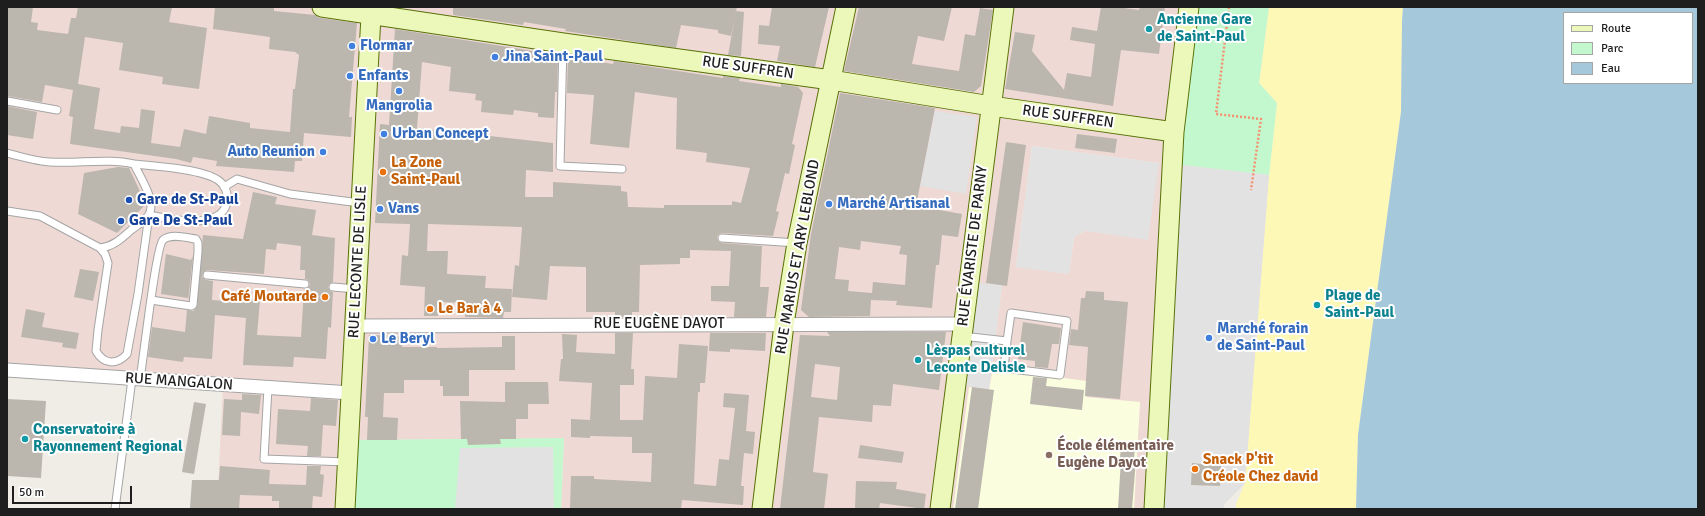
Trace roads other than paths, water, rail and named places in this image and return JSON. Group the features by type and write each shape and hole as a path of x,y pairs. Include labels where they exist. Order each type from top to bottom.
{"street":[{"name":"RUE SUFFREN","path":"322,7 563,43 831,80 991,106 1174,132"},
{"path":"419,21 429,15 433,7"},
{"name":"RUE MARIUS ET ARY LEBLOND","path":"762,509 784,324 797,243 846,7"},
{"name":"RUE ÉVARISTE DE PARNY","path":"940,509 1004,7"},
{"path":"1154,509 1174,132 1190,7"},
{"name":"RUE LECONTE DE LISLE","path":"345,509 371,15"},
{"name":"RUE EUGÈNE DAYOT","path":"354,326 784,324 963,330"},
{"name":"RUE MANGALON","path":"7,370 351,393"}],"lane":[{"path":"563,43 560,166 622,169"},
{"path":"7,101 58,110"},
{"path":"7,153 50,162 120,161 195,172 218,180 224,187 227,195 227,203 224,211 218,217 210,220 194,222 149,215 118,242 110,246 100,248"},
{"path":"7,210 40,216 100,248 105,254 108,263 96,352 104,361 111,362 123,359 127,354 151,207 150,197 134,164"},
{"path":"224,187 237,179 290,194 361,203"},
{"path":"115,509 136,379 161,241 165,238 173,236 196,239 198,243 198,252 193,305 191,306 151,300"},
{"path":"722,238 797,243"},
{"path":"207,274 305,284"},
{"path":"333,287 356,289"},
{"path":"1011,313 1067,321 1060,375 1004,368 1007,341 1011,313"},
{"path":"963,330 1007,341"},
{"path":"268,388 264,459 348,462"}],"water":[{"path":"1403,7 1698,7 1698,509 1356,509 1358,435 1401,112"}],"place":[{"name":"Ancienne Gare de Saint-Paul","path":"1149,29"},
{"name":"Flormar","path":"352,46"},
{"name":"Jina Saint-Paul","path":"495,57"},
{"name":"Enfants","path":"350,76"},
{"name":"Mangrolia","path":"399,91"},
{"name":"Urban Concept","path":"384,134"},
{"name":"Auto Reunion","path":"323,152"},
{"name":"La Zone Saint-Paul","path":"383,172"},
{"name":"Gare de St-Paul","path":"129,200"},
{"name":"Marché Artisanal","path":"829,204"},
{"name":"Vans","path":"380,209"},
{"name":"Gare De St-Paul","path":"121,221"},
{"name":"Café Moutarde","path":"325,297"},
{"name":"Plage de Saint-Paul","path":"1317,305"},
{"name":"Le Bar à 4","path":"430,309"},
{"name":"Marché forain de Saint-Paul","path":"1209,338"},
{"name":"Le Beryl","path":"373,339"},
{"name":"Lèspas culturel Leconte Delisle","path":"918,360"},
{"name":"Conservatoire à Rayonnement Regional","path":"25,439"},
{"name":"École élémentaire Eugène Dayot","path":"1049,455"},
{"name":"Snack P'tit Créole Chez david","path":"1195,469"}]}
